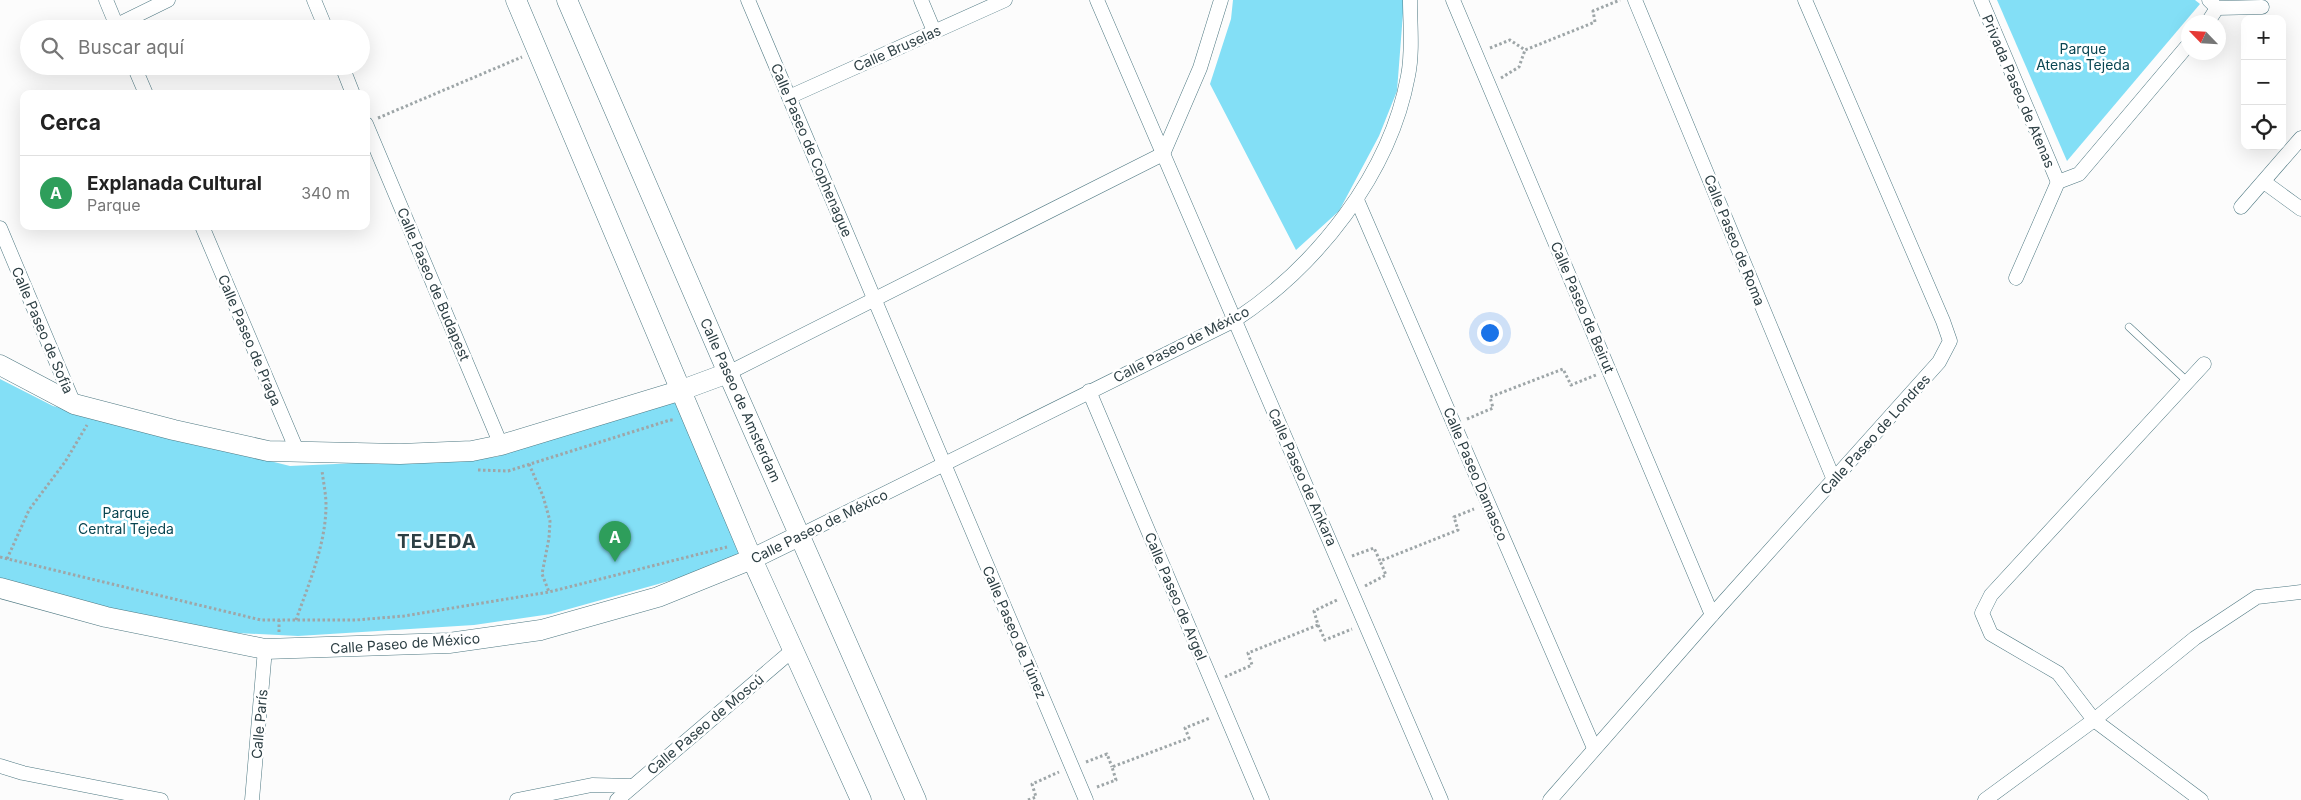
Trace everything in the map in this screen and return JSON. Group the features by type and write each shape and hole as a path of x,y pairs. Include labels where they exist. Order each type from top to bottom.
{"main road":[{"path":"516,0 752,559 861,800"},
{"name":"Calle Paseo de Amsterdam","path":"567,0 728,373 801,535 916,800"},
{"path":"0,366 74,404 174,430 268,451 400,454 472,451 501,445 682,390 728,373"},
{"name":"Calle Paseo de México","path":"0,588 106,617 265,649 450,643 541,630 658,597 752,559 801,535"}],"street":[{"path":"106,0 114,20"},
{"path":"130,20 168,0"},
{"path":"314,0 322,20"},
{"name":"Calle Paseo de Cophenague","path":"748,0 876,299 943,465"},
{"path":"921,0 934,31"},
{"name":"Calle Bruselas","path":"789,98 1005,0"},
{"name":"Calle Paseo de Ankara","path":"1097,0 1340,561 1441,800"},
{"path":"728,373 1163,154 1200,68 1221,0"},
{"name":"Calle Paseo de México","path":"801,535 1235,320 1262,302 1309,260 1357,200 1393,128 1408,75 1410,0"},
{"name":"Calle Paseo de Beirut","path":"1453,0 1712,615"},
{"name":"Calle Paseo de Roma","path":"1636,0 1834,480"},
{"name":"Calle Paseo de Londres","path":"1550,800 1712,615 1939,362 1950,341 1805,0"},
{"name":"Privada Paseo de Atenas","path":"1981,0 2058,182"},
{"path":"2213,4 2262,7"},
{"name":"Privada Paseo de Atenas","path":"2016,278 2058,182 2079,174 2181,54"},
{"path":"138,75 144,90"},
{"path":"346,75 351,90"},
{"name":"Calle Paseo de Budapest","path":"371,122 501,445"},
{"path":"2241,207 2301,138"},
{"path":"2264,182 2301,209"},
{"name":"Calle Paseo Damasco","path":"1357,200 1594,748"},
{"name":"Calle Paseo de Sofia","path":"0,228 74,404"},
{"name":"Calle Paseo de Praga","path":"204,230 298,453"},
{"path":"2201,800 2094,720 2058,673 1991,634 1982,613 1991,595 2204,364"},
{"name":"Calle Paseo de Argel","path":"1089,391 1262,800"},
{"name":"Calle Paseo de Túnez","path":"943,465 1084,797"},
{"path":"1985,800 2094,720 2195,638 2257,597 2301,592"},
{"name":"Calle París","path":"252,800 265,649"},
{"name":"Calle Paseo de Moscú","path":"617,800 794,649"},
{"path":"0,766 23,773 161,800"},
{"path":"517,800 592,785 632,786"}],"lane":[{"path":"2129,327 2188,382"}],"path":[{"path":"1525,50 1596,22 1592,11 1620,0"},
{"path":"1476,54 1510,40 1525,50"},
{"path":"371,122 537,50"},
{"path":"1488,85 1520,67 1525,50"},
{"path":"1454,424 1493,408 1490,397 1563,369 1571,385 1609,369"},
{"path":"7,559 29,510 65,462 90,422"},
{"path":"296,620 322,539 326,504 321,464"},
{"path":"529,464 543,496 550,522 542,574 549,592"},
{"path":"1380,561 1458,530 1454,517 1489,504"},
{"path":"0,556 261,620 356,620 404,616 549,592 727,547 730,544"},
{"path":"1340,561 1374,548 1386,575 1314,611 1318,625 1325,640 1365,623"},
{"path":"1213,683 1252,665 1248,653 1318,625"},
{"path":"1112,767 1189,738 1186,728 1225,712"},
{"path":"1028,800 1037,799 1032,784 1106,754 1116,780 1084,797"}],"green space":[{"path":"1233,0 1404,0 1397,91 1379,136 1339,211 1296,250 1210,84 1231,19"},
{"name":"Parque Atenas Tejeda","path":"1997,0 2195,0 2200,4 2191,15 2181,15 2181,26 2067,161"},
{"name":"Parque Central Tejeda","path":"0,379 53,406 290,466 496,457 674,398 742,556 694,574 551,614 474,625 298,636 218,632 109,612 0,580"}],"place":[{"name":"Explanada Cultural","path":"615,562"}],"district":[{"name":"TEJEDA","path":"437,541"}]}
